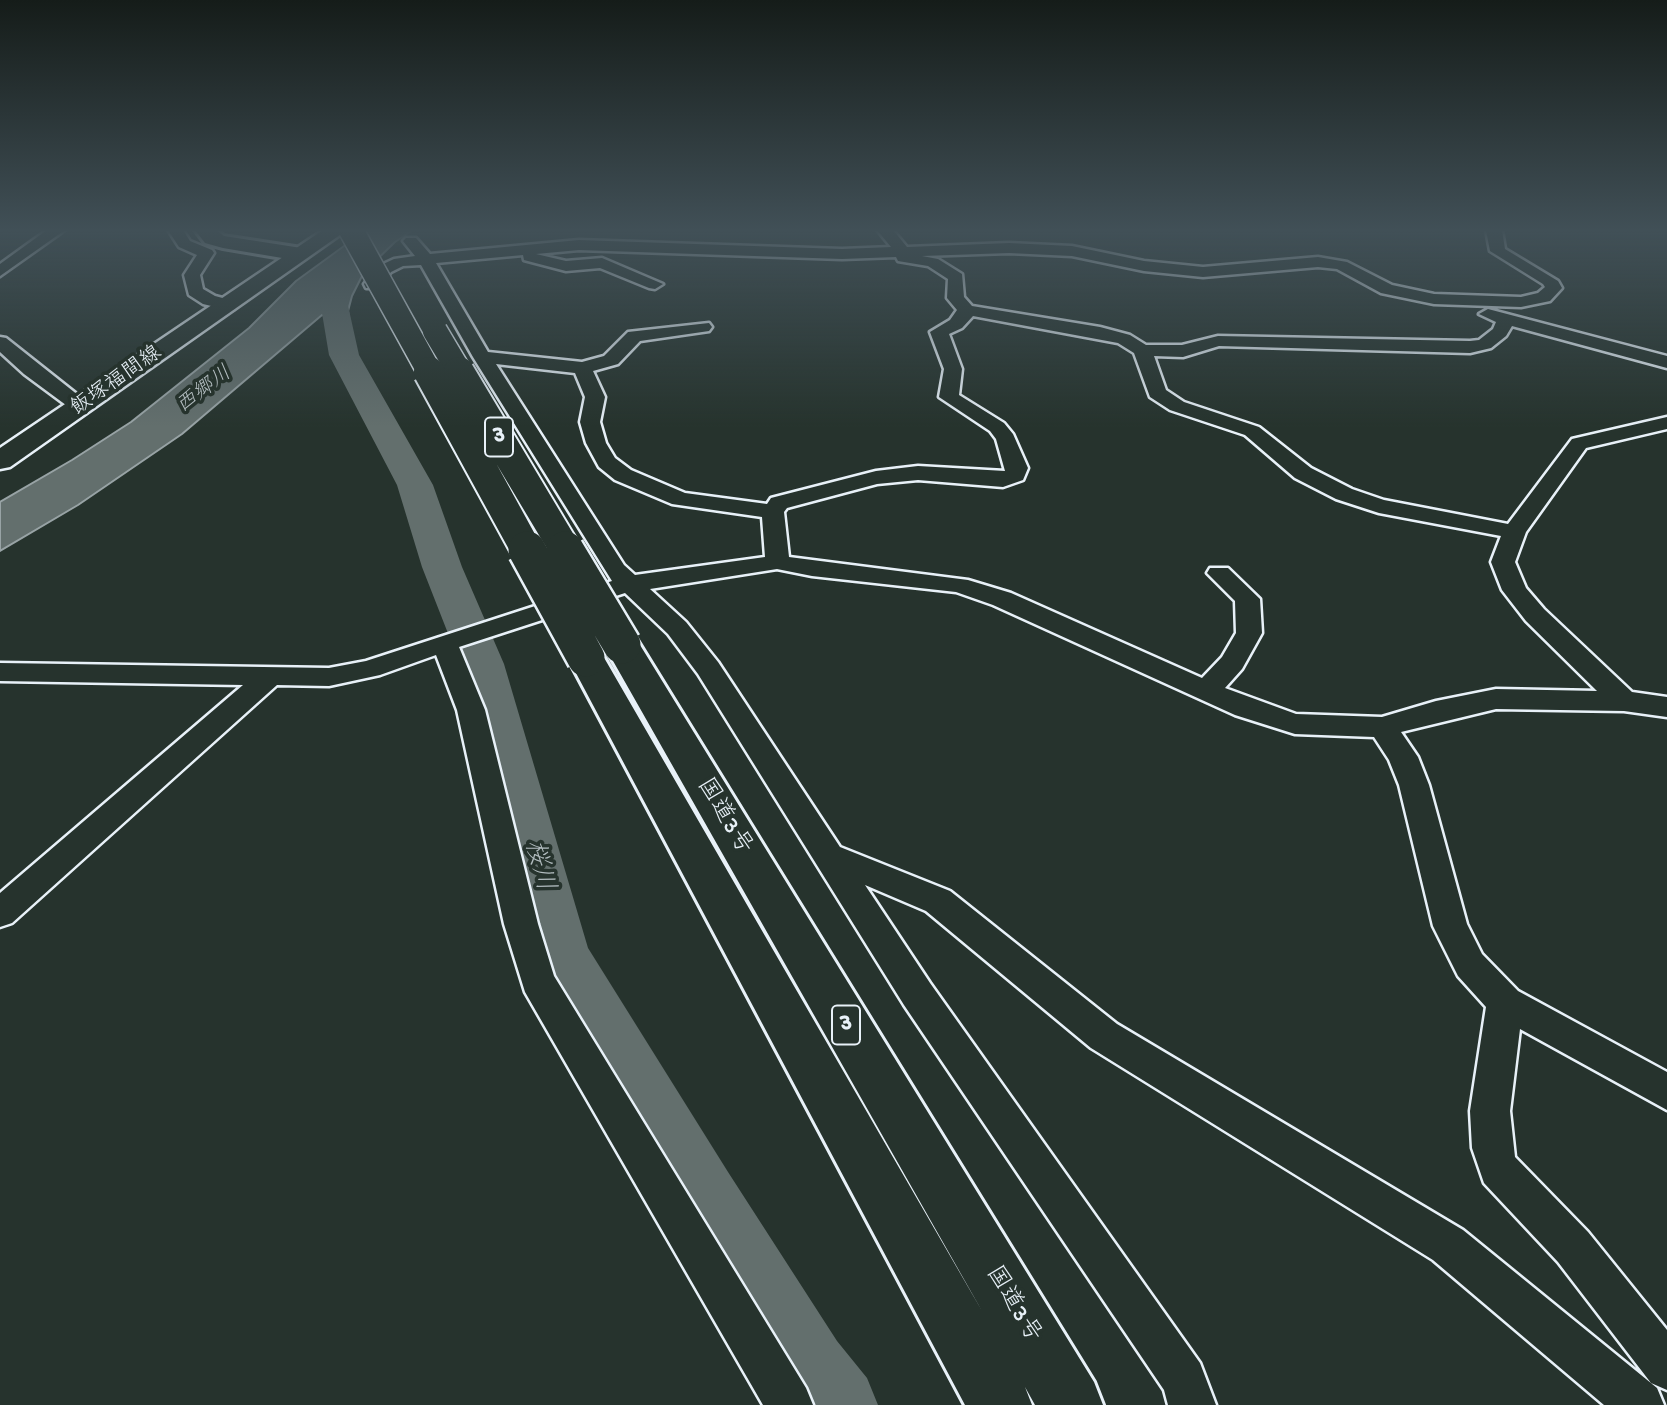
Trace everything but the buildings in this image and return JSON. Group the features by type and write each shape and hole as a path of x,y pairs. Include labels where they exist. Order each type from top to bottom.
{"highway":[{"name":"国道3号","path":"383,296 1071,1405"},
{"name":"国道3号","path":"410,296 604,652 1000,1405"}],"main road":[{"name":"飯塚福間線","path":"0,461 241,296"}],"street":[{"path":"202,296 228,305"},
{"path":"446,296 615,570 677,628 708,668 917,994 1184,1379 1192,1405"},
{"path":"956,296 966,310 1100,332 1124,339 1142,350 1183,351 1218,341 1470,347 1485,344 1500,332 1506,320"},
{"path":"1425,296 1456,301 1521,302 1546,296"},
{"path":"1456,301 1506,320 1667,362"},
{"path":"777,562 773,512 779,503 876,478 918,473 1003,480 1015,475 1017,468 1006,438 997,427 949,397 953,369 939,332 957,324 964,317 966,310"},
{"path":"482,358 582,368 611,360 634,336 703,327"},
{"path":"0,341 31,370 81,407"},
{"path":"1142,350 1157,393 1177,406 1252,431 1303,473 1344,494 1379,506 1514,532"},
{"path":"582,368 595,397 590,422 596,443 607,462 623,475 680,499 773,512"},
{"path":"1624,701 1535,615 1514,590 1503,562 1514,532 1578,443 1667,423"},
{"path":"0,672 329,677 370,669 484,629 629,584 777,562 840,573 959,585 1002,599 1245,708 1296,724 1382,727 1436,711 1496,699 1624,701 1667,707"},
{"path":"1206,691 1231,663 1249,633 1247,599 1219,573"},
{"path":"451,642 471,710 521,924 538,981 789,1405"},
{"path":"0,912 268,678"},
{"path":"1382,727 1403,757 1414,785 1450,926 1470,965 1505,1002 1667,1092"},
{"path":"828,856 938,901 1104,1036 1447,1245 1640,1405"},
{"path":"1505,1002 1490,1111 1492,1148 1498,1169 1573,1247 1667,1367"}],"water":[{"name":"西郷川","path":"281,296 352,296 348,311 351,335 329,340 325,316 322,315 182,434 78,505 0,551 0,502 131,422 249,328"}],"waterway":[{"name":"桜川","path":"332,296 344,355 415,485 442,567 482,664 562,956 704,1196 811,1367 840,1405"}]}
